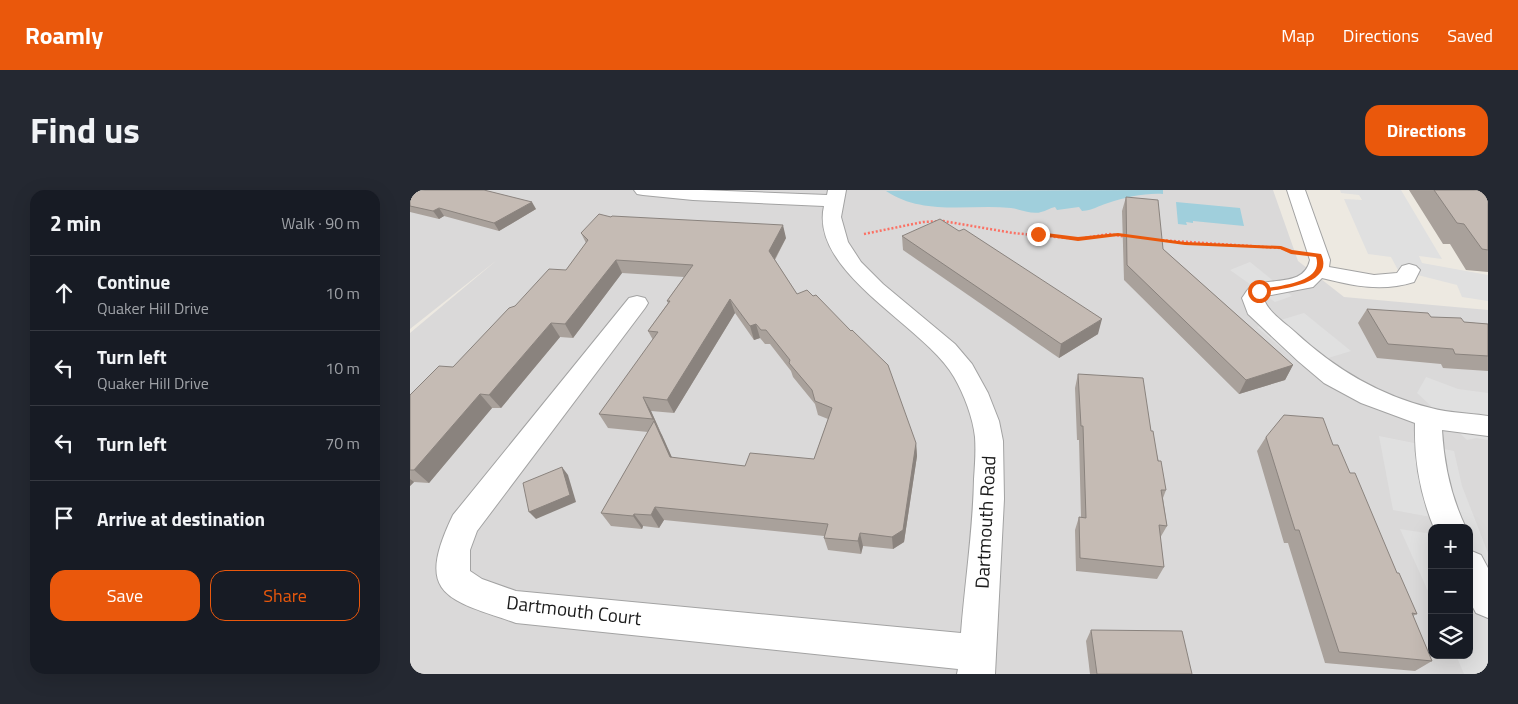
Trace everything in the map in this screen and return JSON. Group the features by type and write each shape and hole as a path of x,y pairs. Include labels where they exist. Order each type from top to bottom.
{"street":[{"path":"643,190 693,195 835,195"},
{"path":"1296,190 1318,263 1351,279 1396,281 1406,278 1409,270"},
{"name":"Dartmouth Road","path":"835,195 832,224 836,239 847,260 865,278 942,344 963,370 989,436 990,499 976,663"},
{"path":"1318,263 1305,282 1259,291 1253,298 1256,309 1313,361 1362,393 1428,418 1488,426"},
{"name":"Dartmouth Court","path":"636,302 464,524 454,550 453,578 472,592 516,607 658,620 976,663"},
{"path":"1428,418 1428,449 1436,486 1449,524"},
{"path":"1471,569 1488,602"}],"path":[{"path":"836,239 923,222 944,221 1012,233 1078,239 1109,234 1127,237"},
{"path":"1156,240 1219,246 1281,248 1318,263"}],"shaded area":[{"path":"410,190 1273,190 1298,261 1344,297 1488,310 1488,674 410,674 410,333 497,260 410,329"},
{"path":"1340,190 1401,190 1442,259 1419,256 1422,263 1488,275 1488,301 1462,297 1457,285 1398,270 1391,257 1368,254 1344,199 1362,200 1359,195 1341,193"},
{"path":"1250,262 1292,296 1275,302 1230,270"},
{"path":"1304,313 1351,351 1302,366 1257,327"},
{"path":"1426,377 1458,389 1488,393 1488,440 1476,438 1467,440 1417,393"},
{"path":"1379,436 1454,451 1462,486 1488,553 1488,674 1464,674 1458,659 1473,659 1473,524 1433,524 1431,517 1393,510"},
{"path":"1400,529 1428,533 1428,591"}],"water":[{"path":"1163,190 1163,194 1129,197 1093,209 1082,211 1079,207 1057,210 1055,207 1038,213 1011,208 947,207 915,204 900,199 886,191"},
{"path":"1176,202 1240,208 1244,226 1193,221 1193,223 1186,222 1187,225 1178,224"}],"building":[{"path":"410,190 484,190 532,202 494,223 439,208 433,211 410,206"},
{"path":"1434,190 1488,190 1488,250 1482,249 1464,224 1457,223"},
{"path":"1126,197 1158,200 1163,249 1293,365 1246,380 1127,265"},
{"path":"599,214 611,217 783,225 769,251 797,294 807,290 813,296 816,295 888,365 916,443 903,530 892,537 860,533 858,541 824,538 828,524 655,507 651,515 634,514 633,516 601,513 654,421 670,457 745,466 750,453 814,459 832,408 815,401 812,390 789,363 790,360 766,330 761,330 756,324 750,326 730,299 667,400 643,397 653,419 599,414 658,332 648,331 693,265 616,260 565,324 551,323 489,395 480,394 414,470 410,470 410,395 439,366 453,367 509,308 515,306 549,269 566,270 588,240 581,233"},
{"path":"940,219 959,231 964,229 1102,319 1061,344 902,236"},
{"path":"1367,309 1428,313 1431,317 1461,318 1464,322 1488,324 1488,356 1455,354 1453,349 1388,344"},
{"path":"1078,374 1143,378 1151,431 1153,431 1158,461 1161,461 1166,490 1161,490 1167,526 1159,525 1164,567 1080,558 1079,517 1086,518 1083,426 1081,426"},
{"path":"1284,415 1323,418 1333,445 1338,445 1350,473 1355,473 1397,573 1399,573 1417,614 1412,613 1428,651 1428,659 1432,661 1339,652 1299,530 1295,530 1266,437"},
{"path":"562,467 570,495 529,512 523,483"},
{"path":"1091,630 1182,631 1192,674 1097,674"}],"route":[{"path":"1038,234 1078,239 1118,234 1127,237 1185,243 1281,248 1291,252 1319,255 1318,271 1305,282 1259,291"}]}
